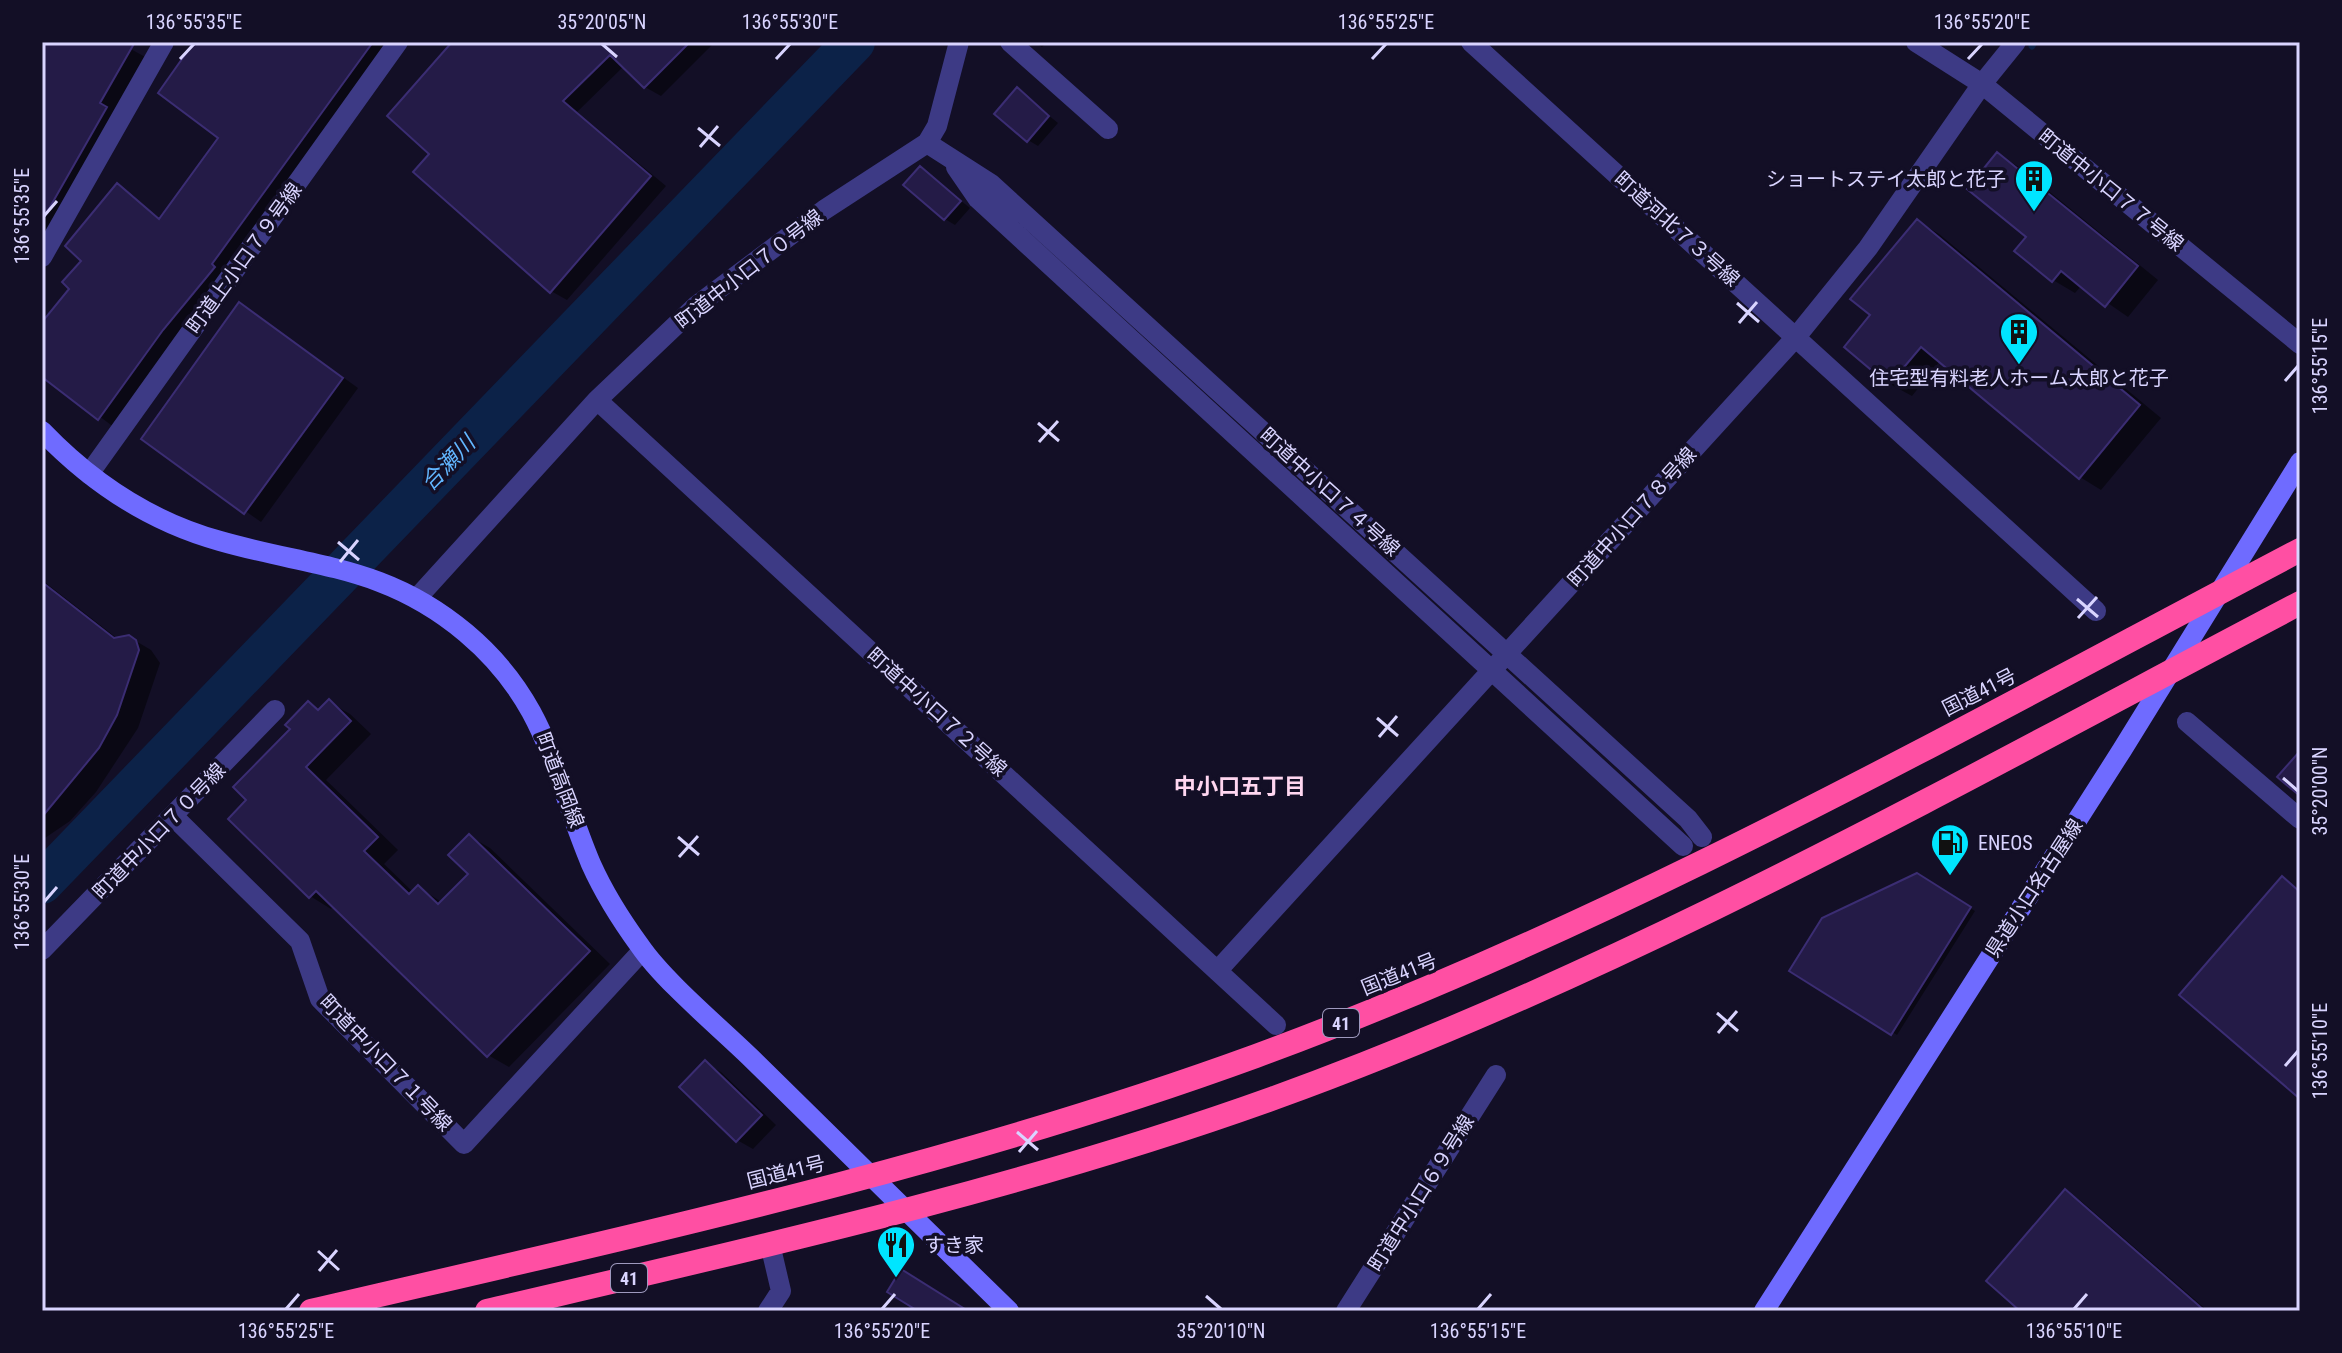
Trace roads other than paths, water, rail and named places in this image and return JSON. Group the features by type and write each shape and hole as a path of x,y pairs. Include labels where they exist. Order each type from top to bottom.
{"highway":[{"name":"国道41号","path":"311,1311 871,1177 1210,1072 1496,960 1636,896 2300,550"},
{"name":"41","path":"487,1311 991,1189 1163,1136 1291,1092 1443,1031 1785,872 2300,603"}],"main road":[{"name":"町道高岡線","path":"42,431 89,474 137,506 190,531 246,548 320,562 384,582 417,598 469,635 493,660 532,712 556,760 593,868 642,951 1009,1311"},
{"name":"県道小口名古屋線","path":"1764,1311 2300,462"}],"street":[{"path":"42,257 164,42"},
{"name":"町道上小口７９号線","path":"89,474 398,42"},
{"path":"927,143 937,126 959,42"},
{"path":"1010,42 1108,129"},
{"name":"町道河北７３号線","path":"1471,42 2096,611"},
{"name":"町道中小口７７号線","path":"1916,42 1982,84 2300,344"},
{"name":"町道中小口７８号線","path":"1219,969 1796,337 1868,248 1982,84 2016,42"},
{"name":"町道中小口７４号線","path":"927,143 949,158 978,199 1500,662 1692,842"},
{"name":"町道中小口７０号線","path":"417,598 597,400 696,306 824,210 927,143"},
{"name":"町道中小口７２号線","path":"597,400 1219,969 1276,1025"},
{"name":"町道中小口７０号線","path":"42,950 275,710"},
{"path":"2187,722 2300,819"},
{"name":"町道中小口７１号線","path":"174,817 300,941 320,999 464,1144 642,951"},
{"name":"町道中小口６９号線","path":"1346,1311 1496,1075"},
{"path":"768,1311 781,1291 770,1244"}],"waterway":[{"name":"合瀬川","path":"42,883 854,42"},
{"path":"2032,46 2034,42"}],"place":[{"name":"ショートステイ太郎と花子","path":"2034,213"},
{"name":"住宅型有料老人ホーム太郎と花子","path":"2019,366"},
{"name":"ENEOS","path":"1950,877"},
{"name":"すき家","path":"896,1279"}],"district":[{"name":"中小口五丁目","path":"1240,786"}]}
